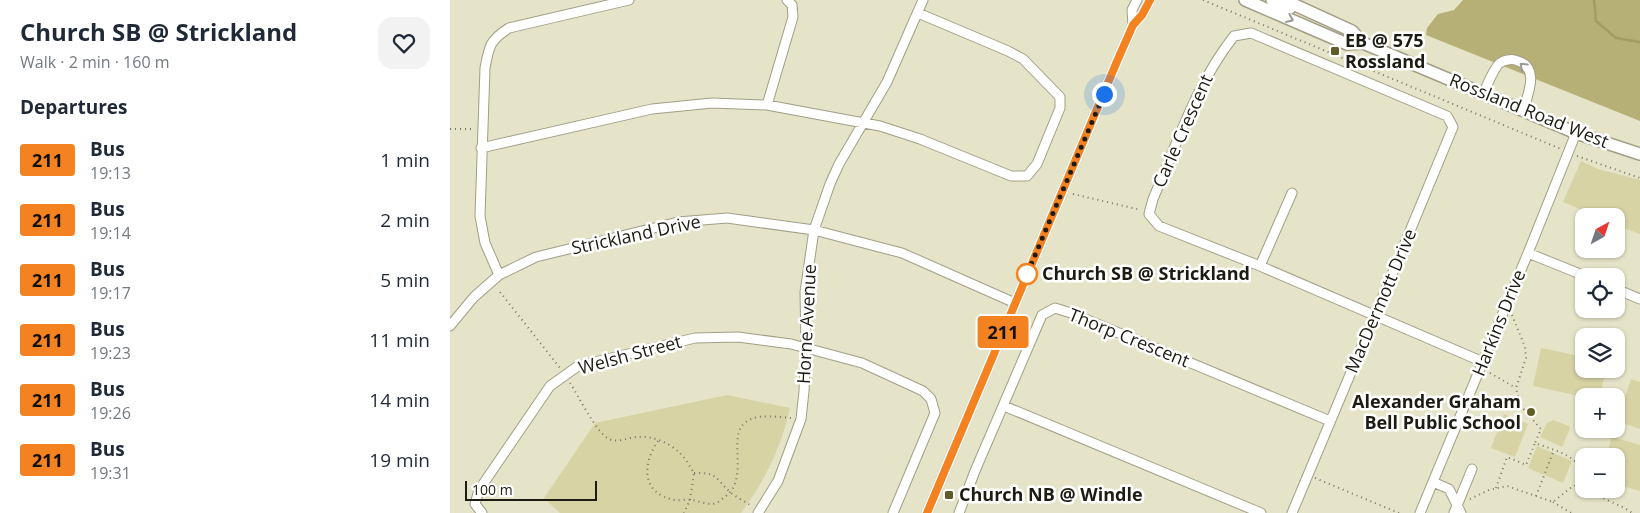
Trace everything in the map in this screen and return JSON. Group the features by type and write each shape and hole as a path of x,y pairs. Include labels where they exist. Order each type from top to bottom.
{"main road":[{"name":"Rossland Road West","path":"1245,0 1347,44 1363,43"},
{"path":"1272,0 1342,30 1352,31"},
{"name":"Rossland Road West","path":"1284,0 1352,31 1363,43 1576,133 1640,154"}],"street":[{"path":"499,275 485,243 480,216 485,68 489,45 497,35 509,28 629,0"},
{"path":"766,105 793,17 792,5 787,0"},
{"name":"Horne Avenue","path":"758,513 778,481 800,419 804,391 806,348 805,292 814,230 839,164 887,82 923,0"},
{"path":"1133,25 1132,10 1137,0"},
{"path":"927,513 1133,25 1142,15 1150,0"},
{"path":"481,148 652,109 712,103 766,105 864,122 920,139 1011,176 1027,176 1037,164 1060,108 1060,97 1023,59 918,13"},
{"name":"Carle Crescent","path":"1149,214 1153,199 1196,99 1221,52 1234,36 1251,33 1447,116"},
{"path":"1483,94 1500,63 1516,60 1526,66 1532,82 1523,110"},
{"name":"MacDermott Drive","path":"1292,513 1453,126 1447,116"},
{"name":"Harkins Drive","path":"1420,513 1576,133"},
{"path":"1260,266 1292,193"},
{"path":"1149,214 1159,226 1260,266 1483,362"},
{"name":"Strickland Drive","path":"450,326 474,297 499,275 536,257 678,222 726,218 814,230 902,253 1015,303"},
{"path":"1528,253 1575,272"},
{"path":"1625,293 1640,299"},
{"name":"Thorp Crescent","path":"963,512 1004,406 1042,316 1054,308 1071,313 1330,421"},
{"name":"Welsh Street","path":"482,513 475,504 479,490 550,386 565,374 578,366 695,338 738,337 806,348 862,364 923,391 931,399 935,413 893,513"},
{"path":"1004,406 1261,513"},
{"path":"1459,508 1472,469"},
{"path":"1433,482 1449,489 1459,508"}],"path":[{"path":"1203,0 1591,162 1640,178"},
{"path":"450,129 482,129"},
{"path":"1073,194 1138,209 1149,214"},
{"path":"500,292 565,374 600,432 610,439 620,440 642,436 659,440 668,443 682,454 694,473 690,500 684,513"},
{"path":"1496,489 1507,457 1526,465 1541,429 1520,404 1516,388 1526,358 1525,347 1514,317 1506,304"},
{"path":"1490,373 1516,388"},
{"path":"659,440 650,452 646,465 648,478 658,494 676,500 717,503 731,492 739,472 737,443 739,431 748,420 767,416 791,418"},
{"path":"1536,443 1571,457 1575,461"},
{"path":"1536,496 1554,450"},
{"path":"694,473 707,472 715,475 731,492 750,505"},
{"path":"1308,475 1399,513"},
{"path":"1459,508 1496,489 1507,486 1553,502 1572,513"},
{"path":"1553,502 1575,486"},
{"path":"1605,498 1624,506 1632,513"}],"shaded area":[{"path":"1463,0 1640,0 1640,121 1426,35 1427,28 1438,14 1454,10"},
{"path":"1581,161 1598,169 1640,180 1640,234 1625,228 1625,208 1577,208 1563,202"},
{"path":"1541,348 1575,355 1575,378 1604,378 1602,388 1575,388 1575,395 1533,386"},
{"path":"1631,379 1640,382 1640,429 1625,424 1625,397"},
{"path":"727,395 790,408 777,450 765,477 741,513 560,513 544,498 595,423"},
{"path":"1504,414 1528,424 1515,457 1491,448"},
{"path":"1553,420 1570,428 1562,447 1540,437 1547,423"},
{"path":"1612,438 1640,445 1640,491 1625,487 1625,448 1609,448"},
{"path":"1537,446 1572,461 1563,483 1528,468"}],"waterway":[{"path":"1594,0 1596,21 1616,38 1640,42"}],"bus line":[{"name":"211","path":"927,513 1118,59 1133,25 1142,15 1150,0"}],"place":[{"name":"EB @ 575 Rossland","path":"1335,51"},
{"name":"Church SB @ Strickland","path":"1027,274"},
{"name":"Alexander Graham Bell Public School","path":"1531,412"},
{"name":"Church NB @ Windle","path":"949,495"}],"route":[{"path":"1027,274 1024,281 1104,94"}]}
